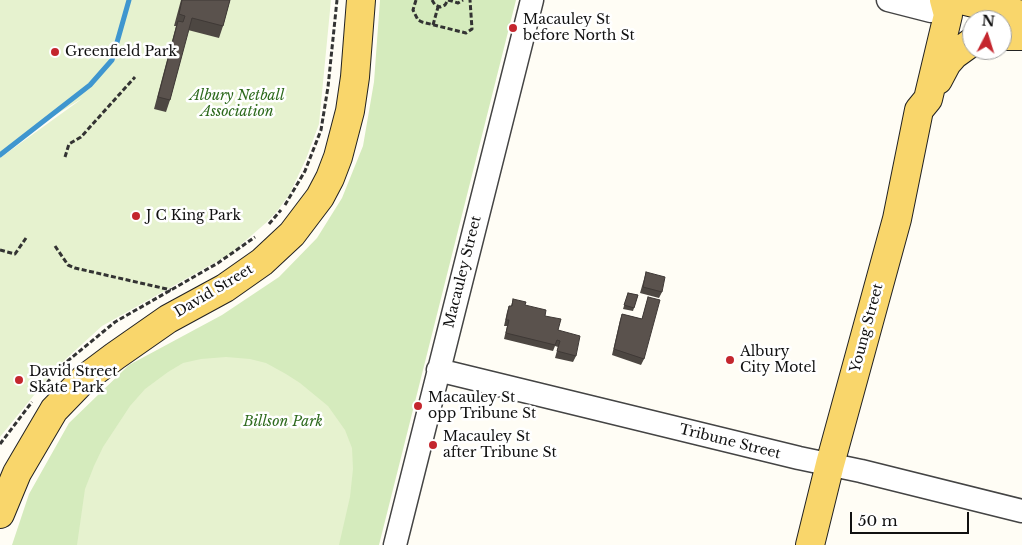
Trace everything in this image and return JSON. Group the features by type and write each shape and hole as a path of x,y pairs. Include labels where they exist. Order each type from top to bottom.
{"main road":[{"name":"David Street","path":"0,514 17,473 54,410 83,380 168,319 225,288 262,262 292,234 320,197 338,157 350,111 355,77 361,0"},
{"path":"949,8 1022,15"},
{"name":"Young Street","path":"810,545 830,464 897,219 949,8"},
{"path":"924,105 947,63 962,49"}],"street":[{"name":"Macauley Street","path":"395,545 532,0"},
{"path":"888,0 949,8"},
{"name":"Tribune Street","path":"438,370 1022,511"}],"path":[{"path":"264,229 295,190 308,164 321,130 328,87 336,0"},
{"path":"416,0 414,10 416,17 422,22 463,33 469,32 472,29 470,0"},
{"path":"432,0 433,4 438,7 445,5 448,0 458,3 463,0"},
{"path":"433,25 438,7"},
{"path":"66,157 69,144 81,136 135,77"},
{"path":"41,391 59,368 115,322 231,255 258,234"},
{"path":"0,250 15,254 26,238"},
{"path":"55,246 68,265 75,268 171,290"},
{"path":"0,444 35,398"}],"green space":[{"name":"J C King Park","path":"0,0 331,0 319,124 306,159 289,195 278,210 230,254 102,326 56,368 0,437 0,158 83,98 42,123 0,155"},
{"name":"Billson Park","path":"380,0 516,0 379,545 12,545 29,494 69,423 129,365 222,315 279,277 317,238 342,198 363,146 374,82"},
{"path":"226,357 250,359 266,363 286,374 328,406 345,430 352,448 353,469 350,497 339,545 77,545 85,489 103,447 130,406 145,389 183,363"}],"building":[{"path":"182,0 230,0 223,26 192,18 170,100 158,97 178,21 183,22 185,16 179,14"},
{"path":"646,272 665,277 662,292 643,287"},
{"path":"628,293 638,295 634,308 624,305"},
{"path":"648,297 660,300 644,359 614,349 622,314 642,319"},
{"path":"513,299 526,302 525,305 546,310 545,316 561,319 558,330 580,336 576,356 557,351 560,341 557,340 555,345 506,333 509,320 506,320 509,306 512,306"}],"waterway":[{"path":"0,155 90,85 112,60 129,0"}],"place":[{"name":"Macauley St before North St","path":"513,28"},
{"name":"Greenfield Park","path":"55,52"},
{"name":"J C King Park","path":"136,216"},
{"name":"Albury City Motel","path":"730,360"},
{"name":"David Street Skate Park","path":"19,380"},
{"name":"Macauley St opp Tribune St","path":"418,406"},
{"name":"Macauley St after Tribune St","path":"433,445"}],"park label":[{"name":"Albury Netball Association","path":"237,104"}]}
